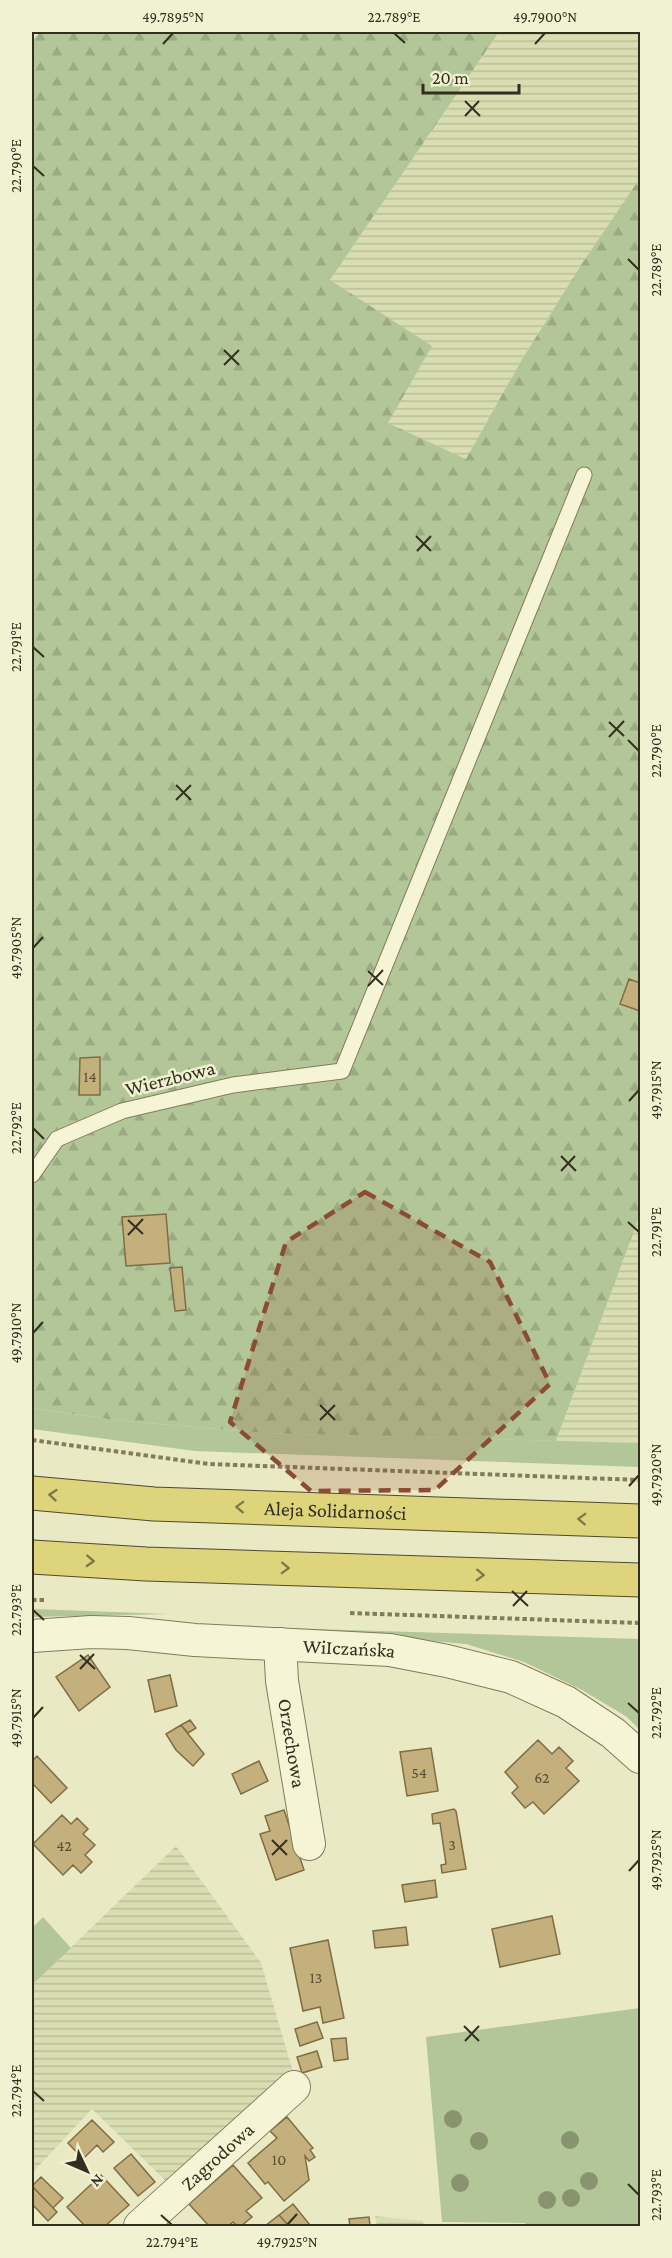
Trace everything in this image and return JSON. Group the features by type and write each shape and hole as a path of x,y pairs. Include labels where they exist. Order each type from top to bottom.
{"highway":[{"name":"Aleja Solidarności","path":"32,1494 154,1504 640,1521"},
{"path":"32,1557 158,1564 640,1580"}],"street":[{"name":"WiIczańska","path":"32,1636 91,1632 128,1633 195,1640 390,1650 511,1677 566,1702 613,1733 640,1757"},
{"name":"Orzechowa","path":"280,1644 282,1681 309,1844"},
{"name":"Zagrodowa","path":"140,2226 294,2087"}],"lane":[{"name":"Wierzbowa","path":"32,1174 57,1138 122,1111 233,1084 342,1071 584,475"}],"path":[{"path":"32,1440 209,1464 640,1480"},
{"path":"32,1600 55,1601"},
{"path":"348,1613 640,1623"}],"highlighted area":[{"path":"365,1192 490,1262 550,1384 435,1490 311,1491 230,1422 286,1242"}],"green space":[{"path":"40,32 499,32 330,280 432,346 388,423 466,459 521,361 581,265 640,178 640,1215 556,1441 262,1433 114,1420 32,1408 32,41"},
{"path":"499,32 640,32 640,178 581,265 521,361 466,459 388,423 330,280"},
{"path":"640,1215 640,1443 556,1441"},
{"path":"32,1408 114,1420 262,1433 640,1443 640,1467 195,1451 32,1429"},
{"path":"32,1609 169,1614 32,1617"},
{"path":"283,1628 640,1639 640,1730 627,1717 582,1690 524,1662 466,1644"},
{"path":"176,1846 261,1963 294,2075 167,2182 92,2109 32,2173 32,1985"},
{"path":"43,1917 71,1948 32,1985 32,1928"},
{"path":"640,2008 640,2226 526,2226 525,2223 442,2222 426,2037"},
{"path":"375,2216 423,2221 424,2226 377,2226"}],"building":[{"path":"629,979 640,983 640,1011 620,1004"},
{"path":"100,1057 100,1095 79,1095 80,1058"},
{"path":"166,1214 170,1263 126,1266 122,1217"},
{"path":"182,1267 186,1310 175,1311 170,1268"},
{"path":"88,1655 110,1687 79,1711 56,1677"},
{"path":"170,1675 177,1706 155,1712 148,1680"},
{"path":"190,1720 196,1728 188,1733 181,1725"},
{"path":"181,1725 204,1754 193,1766 176,1750 166,1734"},
{"path":"538,1740 552,1754 559,1747 573,1761 566,1768 579,1781 544,1814 533,1802 525,1808 512,1793 518,1787 505,1772"},
{"path":"431,1748 438,1791 407,1796 400,1752"},
{"path":"37,1756 67,1788 51,1803 32,1783 32,1761"},
{"path":"259,1761 268,1781 241,1794 232,1774"},
{"path":"454,1809 466,1869 442,1873 441,1865 446,1864 440,1823 433,1824 432,1814"},
{"path":"284,1810 304,1870 276,1880 260,1834 270,1831 265,1816"},
{"path":"62,1815 71,1824 77,1818 88,1829 83,1834 95,1845 85,1855 92,1862 81,1873 73,1865 63,1875 33,1844"},
{"path":"435,1880 437,1897 405,1902 402,1885"},
{"path":"552,1916 560,1954 500,1967 492,1929"},
{"path":"406,1927 408,1945 375,1948 373,1931"},
{"path":"328,1940 344,2018 323,2023 320,2007 303,2011 290,1948"},
{"path":"317,2022 323,2038 300,2046 295,2029"},
{"path":"346,2038 348,2059 334,2061 331,2039"},
{"path":"317,2051 322,2067 302,2073 297,2057"},
{"path":"287,2117 313,2148 310,2150 315,2157 309,2161 305,2156 309,2180 284,2201 268,2182 265,2184 248,2163 277,2138 270,2131"},
{"path":"92,2120 114,2142 103,2152 97,2145 83,2159 68,2143"},
{"path":"131,2154 155,2182 138,2196 114,2168"},
{"path":"233,2165 262,2198 246,2211 252,2217 241,2226 233,2222 228,2226 209,2226 189,2204"},
{"path":"101,2175 129,2205 105,2226 85,2226 67,2207"},
{"path":"41,2177 63,2198 53,2208 32,2186"},
{"path":"32,2186 57,2212 48,2221 32,2204"},
{"path":"293,2204 310,2225 289,2226 279,2215"},
{"path":"279,2215 289,2226 265,2226"},
{"path":"369,2217 370,2226 350,2226 349,2219"}]}
